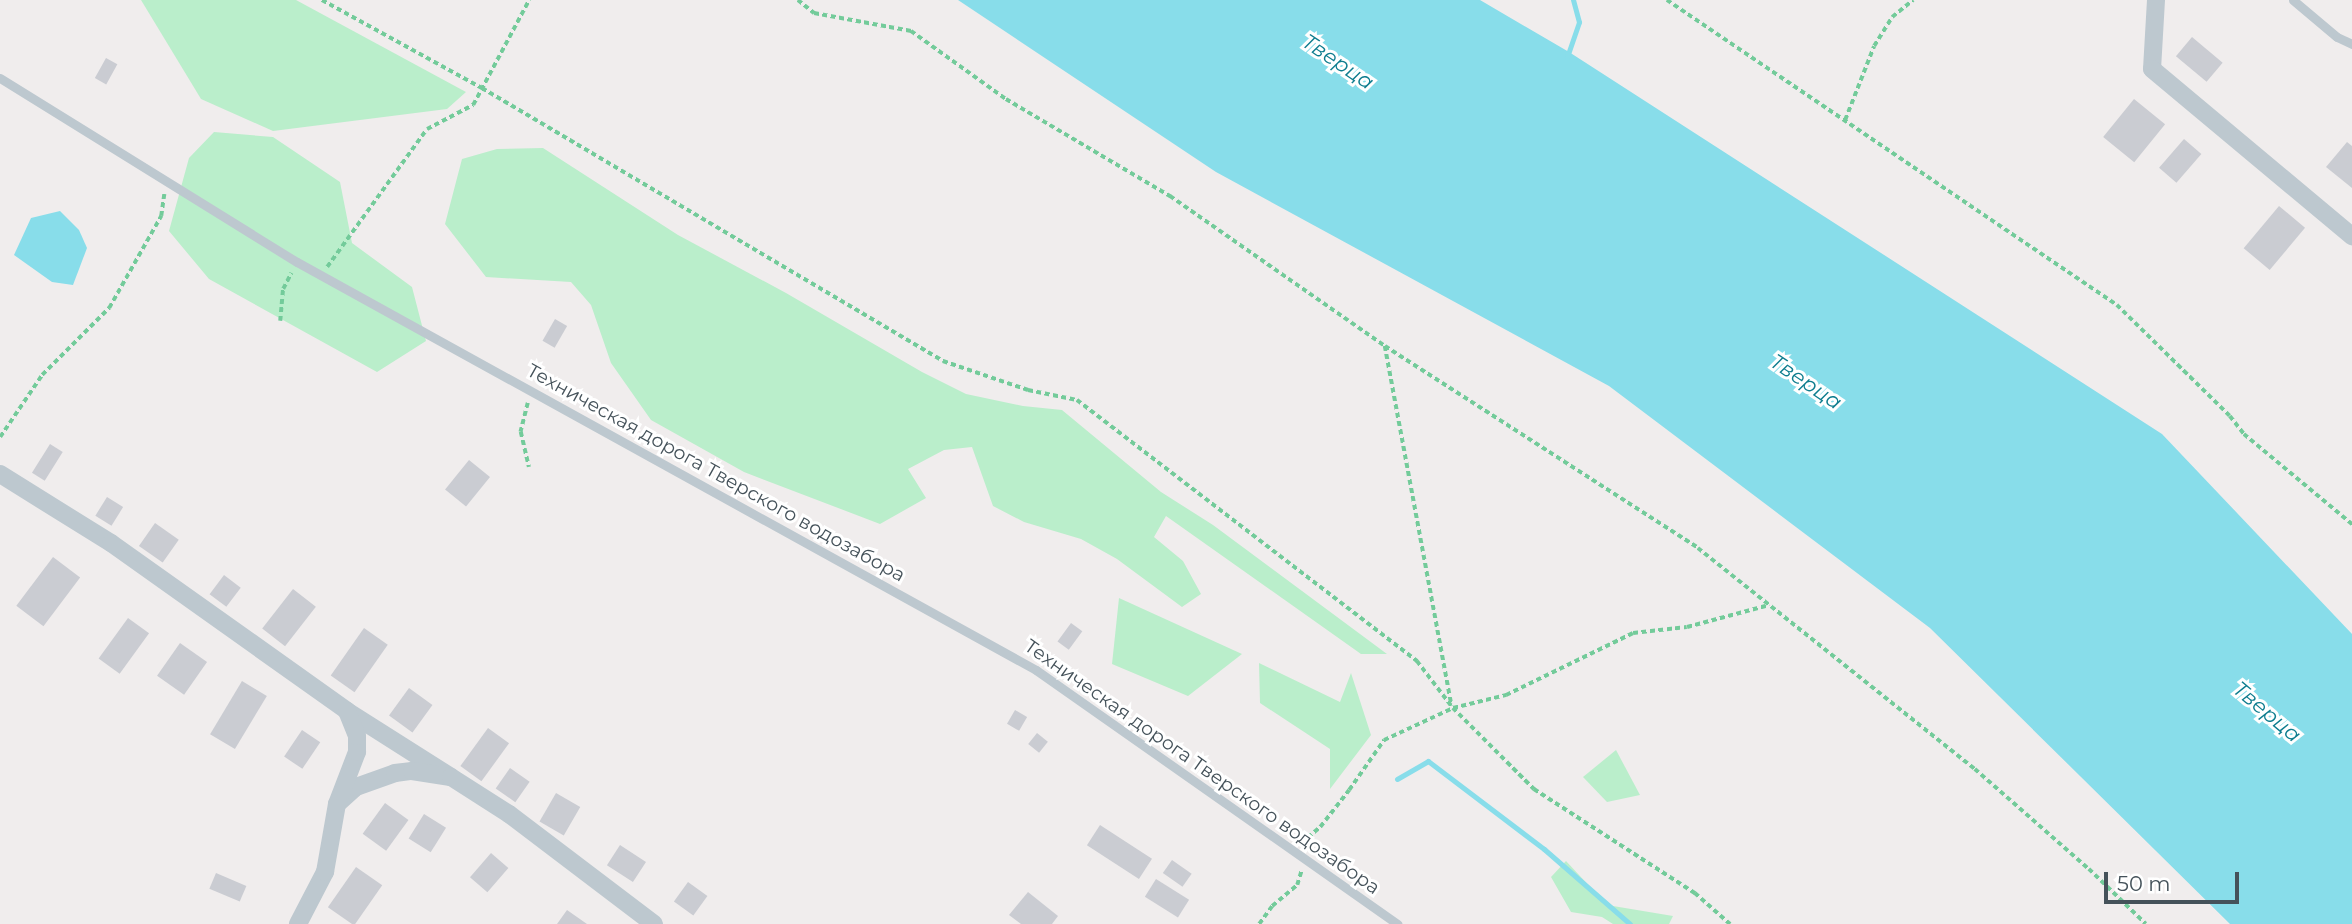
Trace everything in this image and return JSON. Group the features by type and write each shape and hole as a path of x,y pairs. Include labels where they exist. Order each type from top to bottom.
{"street":[{"path":"2156,0 2152,69 2352,236"},
{"path":"0,474 111,544 347,711 509,814 654,924"},
{"path":"298,924 325,872 337,804 357,752 357,736 347,711"},
{"path":"337,804 356,787 395,773 412,771 450,777"}],"lane":[{"path":"2293,0 2337,37 2352,44"},
{"name":"Техническая дорога Тверского водозабора","path":"0,78 297,262 1036,670 1308,858 1398,924"}],"path":[{"path":"322,0 482,88 943,361 1028,390 1077,400 1417,661 1452,708 1534,789 1695,893 1730,924"},
{"path":"322,275 427,129 473,105 529,0"},
{"path":"798,0 814,13 911,31 1006,99 1170,196 1385,346 1698,548 1975,769 2089,869 2146,924"},
{"path":"1667,0 2117,305 2230,416 2244,434 2352,524"},
{"path":"1845,120 1874,46 1892,17 1913,0"},
{"path":"0,437 42,374 109,309 161,216 161,199 170,183"},
{"path":"280,321 283,289 297,262"},
{"path":"1385,346 1452,708"},
{"path":"529,467 521,432 532,391"},
{"path":"1294,849 1335,808 1384,740 1452,708 1506,695 1633,633 1688,628 1769,605"},
{"path":"1259,924 1272,906 1297,885 1308,858"}],"green space":[{"path":"141,0 296,0 466,92 447,109 273,131 201,99"},
{"path":"214,132 273,137 340,182 352,243 412,287 426,341 377,372 209,279 169,231 189,158"},
{"path":"543,148 678,235 786,293 922,372 966,394 1023,406 1062,410 1161,492 1213,525 1387,654 1361,654 1166,516 1154,537 1183,561 1201,594 1182,607 1117,559 1081,539 1024,522 993,506 972,447 944,450 908,469 926,498 880,524 744,472 651,420 611,363 591,305 571,282 486,277 445,224 462,159 497,149"},
{"path":"1119,598 1242,654 1188,696 1112,664"},
{"path":"1259,663 1340,702 1351,673 1371,735 1330,789 1330,749 1260,703"},
{"path":"1616,750 1640,795 1607,802 1583,777"},
{"path":"1566,861 1607,905 1673,916 1669,924 1613,924 1602,917 1571,912 1551,877"}],"water":[{"name":"Тверца","path":"958,0 1480,0 1569,52 2162,434 2352,634 2352,924 2230,924 1930,628 1609,386 1216,172"},
{"path":"60,211 79,230 87,248 73,285 52,282 14,255 31,218"}],"building":[{"path":"2192,37 2223,63 2207,82 2176,56"},
{"path":"106,58 117,64 106,84 95,78"},
{"path":"2134,99 2165,124 2134,162 2103,137"},
{"path":"2184,139 2201,154 2176,183 2159,168"},
{"path":"2347,142 2352,146 2352,188 2326,167"},
{"path":"2279,206 2305,228 2270,270 2244,248"},
{"path":"555,319 567,326 555,348 542,341"},
{"path":"50,444 63,452 45,481 32,473"},
{"path":"469,460 490,477 466,507 445,490"},
{"path":"107,497 123,507 111,526 95,516"},
{"path":"155,523 179,540 163,563 139,546"},
{"path":"53,557 80,577 43,626 16,606"},
{"path":"224,575 241,588 226,607 210,594"},
{"path":"293,589 316,607 285,646 262,628"},
{"path":"128,618 149,633 120,674 99,658"},
{"path":"1071,623 1082,631 1069,650 1057,642"},
{"path":"364,628 388,645 354,692 331,676"},
{"path":"180,643 207,662 184,695 157,676"},
{"path":"242,681 267,696 235,749 210,734"},
{"path":"409,688 432,705 412,733 389,716"},
{"path":"1015,710 1027,717 1019,731 1007,724"},
{"path":"488,728 509,743 481,781 460,766"},
{"path":"302,730 320,742 302,769 284,757"},
{"path":"1037,733 1048,742 1039,753 1028,744"},
{"path":"510,768 530,782 515,802 496,788"},
{"path":"556,793 580,807 564,836 540,822"},
{"path":"385,803 408,820 386,851 363,834"},
{"path":"424,814 446,828 431,852 409,839"},
{"path":"1100,825 1152,859 1139,879 1087,845"},
{"path":"620,845 646,862 633,882 607,865"},
{"path":"491,853 508,868 487,892 470,877"},
{"path":"1172,860 1192,874 1182,887 1163,873"},
{"path":"356,867 382,885 355,924 328,907"},
{"path":"216,873 246,886 240,902 209,889"},
{"path":"1156,879 1189,900 1178,917 1145,897"},
{"path":"688,882 707,896 693,916 674,901"},
{"path":"1028,892 1058,916 1052,924 1021,924 1009,915"},
{"path":"567,910 587,924 557,924"}],"waterway":[{"path":"1567,57 1579,22 1573,0"},
{"path":"1397,779 1428,761 1544,849 1630,924"}]}
